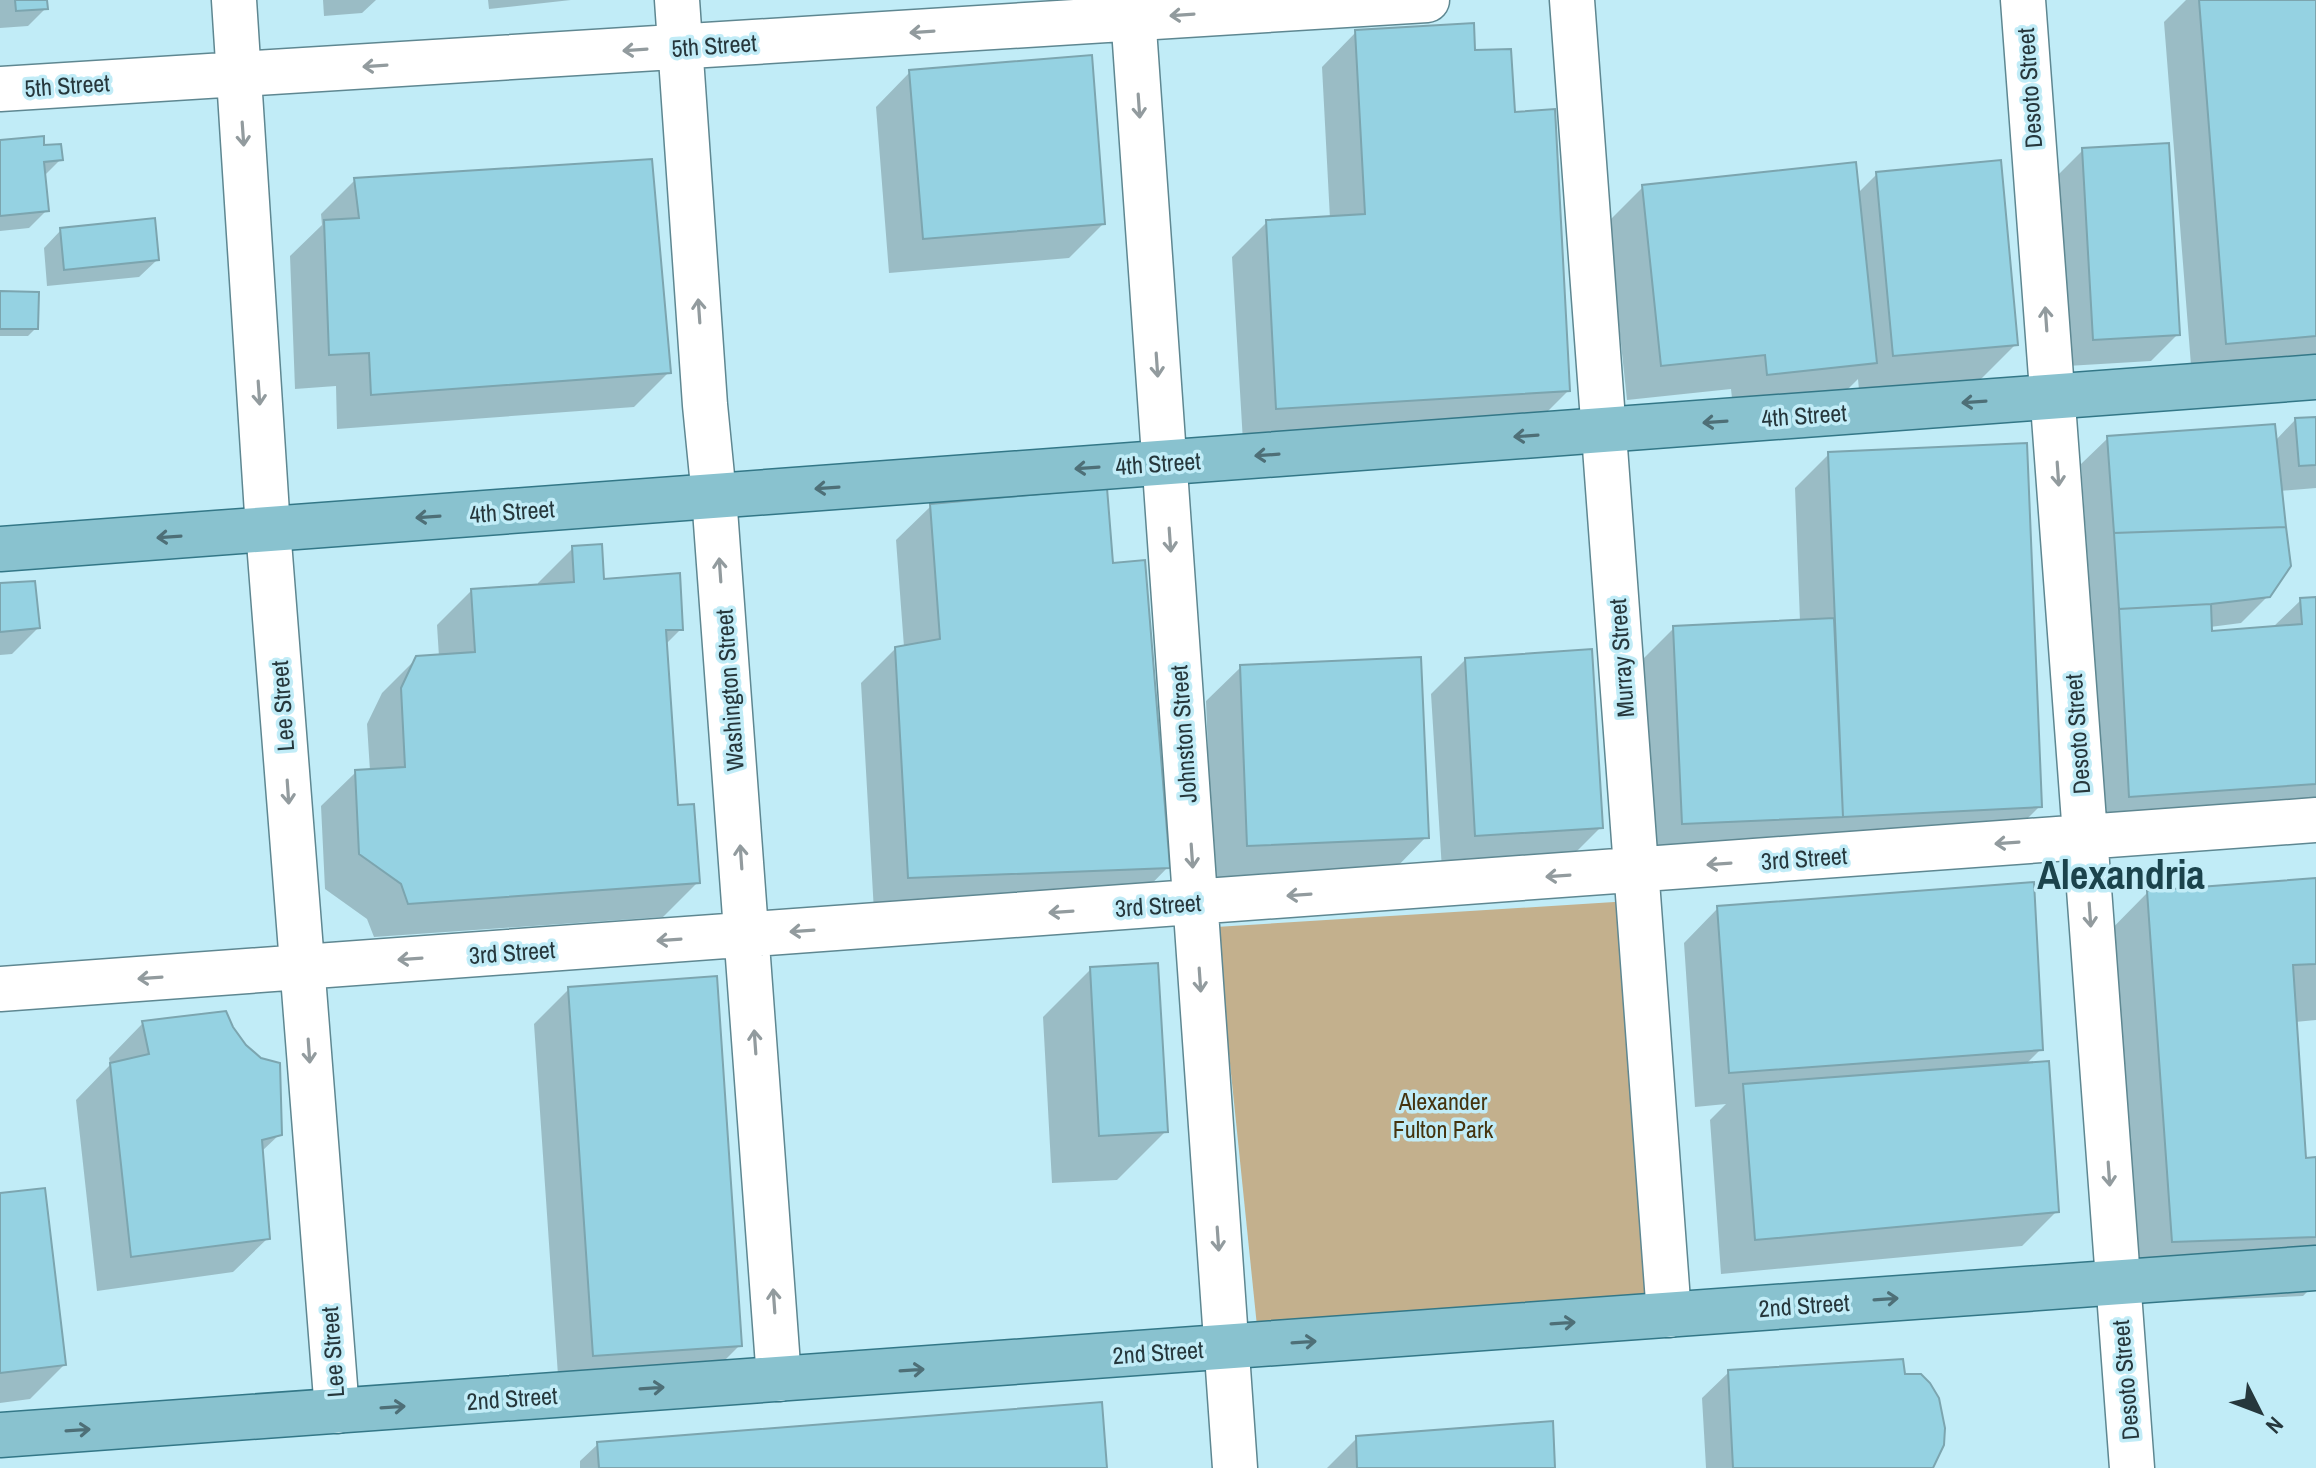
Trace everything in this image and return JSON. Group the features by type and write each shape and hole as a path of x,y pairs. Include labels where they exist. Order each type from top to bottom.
{"main road":[{"name":"4th Street","path":"0,549 2316,377"},
{"name":"2nd Street","path":"0,1435 2316,1268"}],"street":[{"name":"Lee Street","path":"234,0 268,529 337,1411"},
{"name":"Washington Street","path":"677,0 779,1379"},
{"name":"5th Street","path":"0,89 681,47 1132,9 1427,0"},
{"name":"Murray Street","path":"1572,0 1669,1315"},
{"name":"Desoto Street","path":"2023,0 2132,1468"},
{"name":"Johnston Street","path":"1132,9 1235,1468"},
{"name":"3rd Street","path":"0,989 2316,820"}],"green space":[{"name":"Alexander Fulton Park","path":"1630,901 1664,1311 1258,1336 1216,927"}],"building":[{"path":"15,0 47,0 48,9 16,11"},
{"path":"2199,0 2316,0 2316,336 2226,344"},
{"path":"1474,23 1475,50 1511,49 1515,112 1555,109 1570,391 1276,409 1266,220 1365,214 1355,30"},
{"path":"1092,55 1105,224 923,239 909,70"},
{"path":"44,136 44,145 61,144 63,160 44,162 49,211 0,216 0,140"},
{"path":"2169,143 2180,335 2093,340 2082,148"},
{"path":"652,159 671,373 371,395 369,353 329,355 324,220 359,218 354,178"},
{"path":"2001,160 2018,345 1893,356 1876,172"},
{"path":"1856,162 1877,363 1767,375 1765,355 1661,366 1642,185"},
{"path":"155,218 159,260 64,270 60,228"},
{"path":"0,291 39,292 38,329 0,329"},
{"path":"2316,417 2316,465 2299,466 2295,418"},
{"path":"2275,424 2286,527 2114,533 2107,436"},
{"path":"2027,443 2042,807 1843,817 1828,452"},
{"path":"1107,488 1113,563 1145,560 1170,868 908,878 895,647 940,639 930,504"},
{"path":"2286,527 2291,566 2270,597 2119,609 2114,533"},
{"path":"602,544 604,579 680,573 683,630 666,630 678,805 694,804 700,883 408,904 401,884 359,854 355,770 405,767 401,688 416,656 475,652 471,589 574,582 572,546"},
{"path":"35,581 40,628 0,632 0,583"},
{"path":"2316,597 2316,784 2129,797 2119,609 2211,604 2212,631 2302,624 2300,598"},
{"path":"1834,618 1843,817 1682,824 1673,626"},
{"path":"1592,649 1603,828 1475,836 1465,658"},
{"path":"1421,657 1429,838 1247,846 1240,665"},
{"path":"2316,878 2316,964 2293,965 2306,1158 2316,1157 2316,1237 2172,1242 2147,891"},
{"path":"2034,882 2043,1050 1729,1073 1717,906"},
{"path":"1158,963 1168,1132 1099,1136 1090,967"},
{"path":"717,976 742,1346 593,1356 568,987"},
{"path":"226,1011 246,1045 261,1058 280,1063 282,1135 262,1140 270,1239 131,1257 110,1063 149,1054 142,1021"},
{"path":"2049,1061 2059,1212 1755,1240 1743,1084"},
{"path":"45,1188 66,1365 0,1373 0,1193"},
{"path":"1903,1359 1905,1374 1921,1374 1939,1398 1945,1428 1944,1445 1933,1468 1733,1468 1728,1370"},
{"path":"1102,1402 1107,1468 599,1468 597,1442"},
{"path":"1553,1421 1555,1468 1357,1468 1356,1436"}],"district":[{"name":"Alexandria","path":"2121,874"}]}
